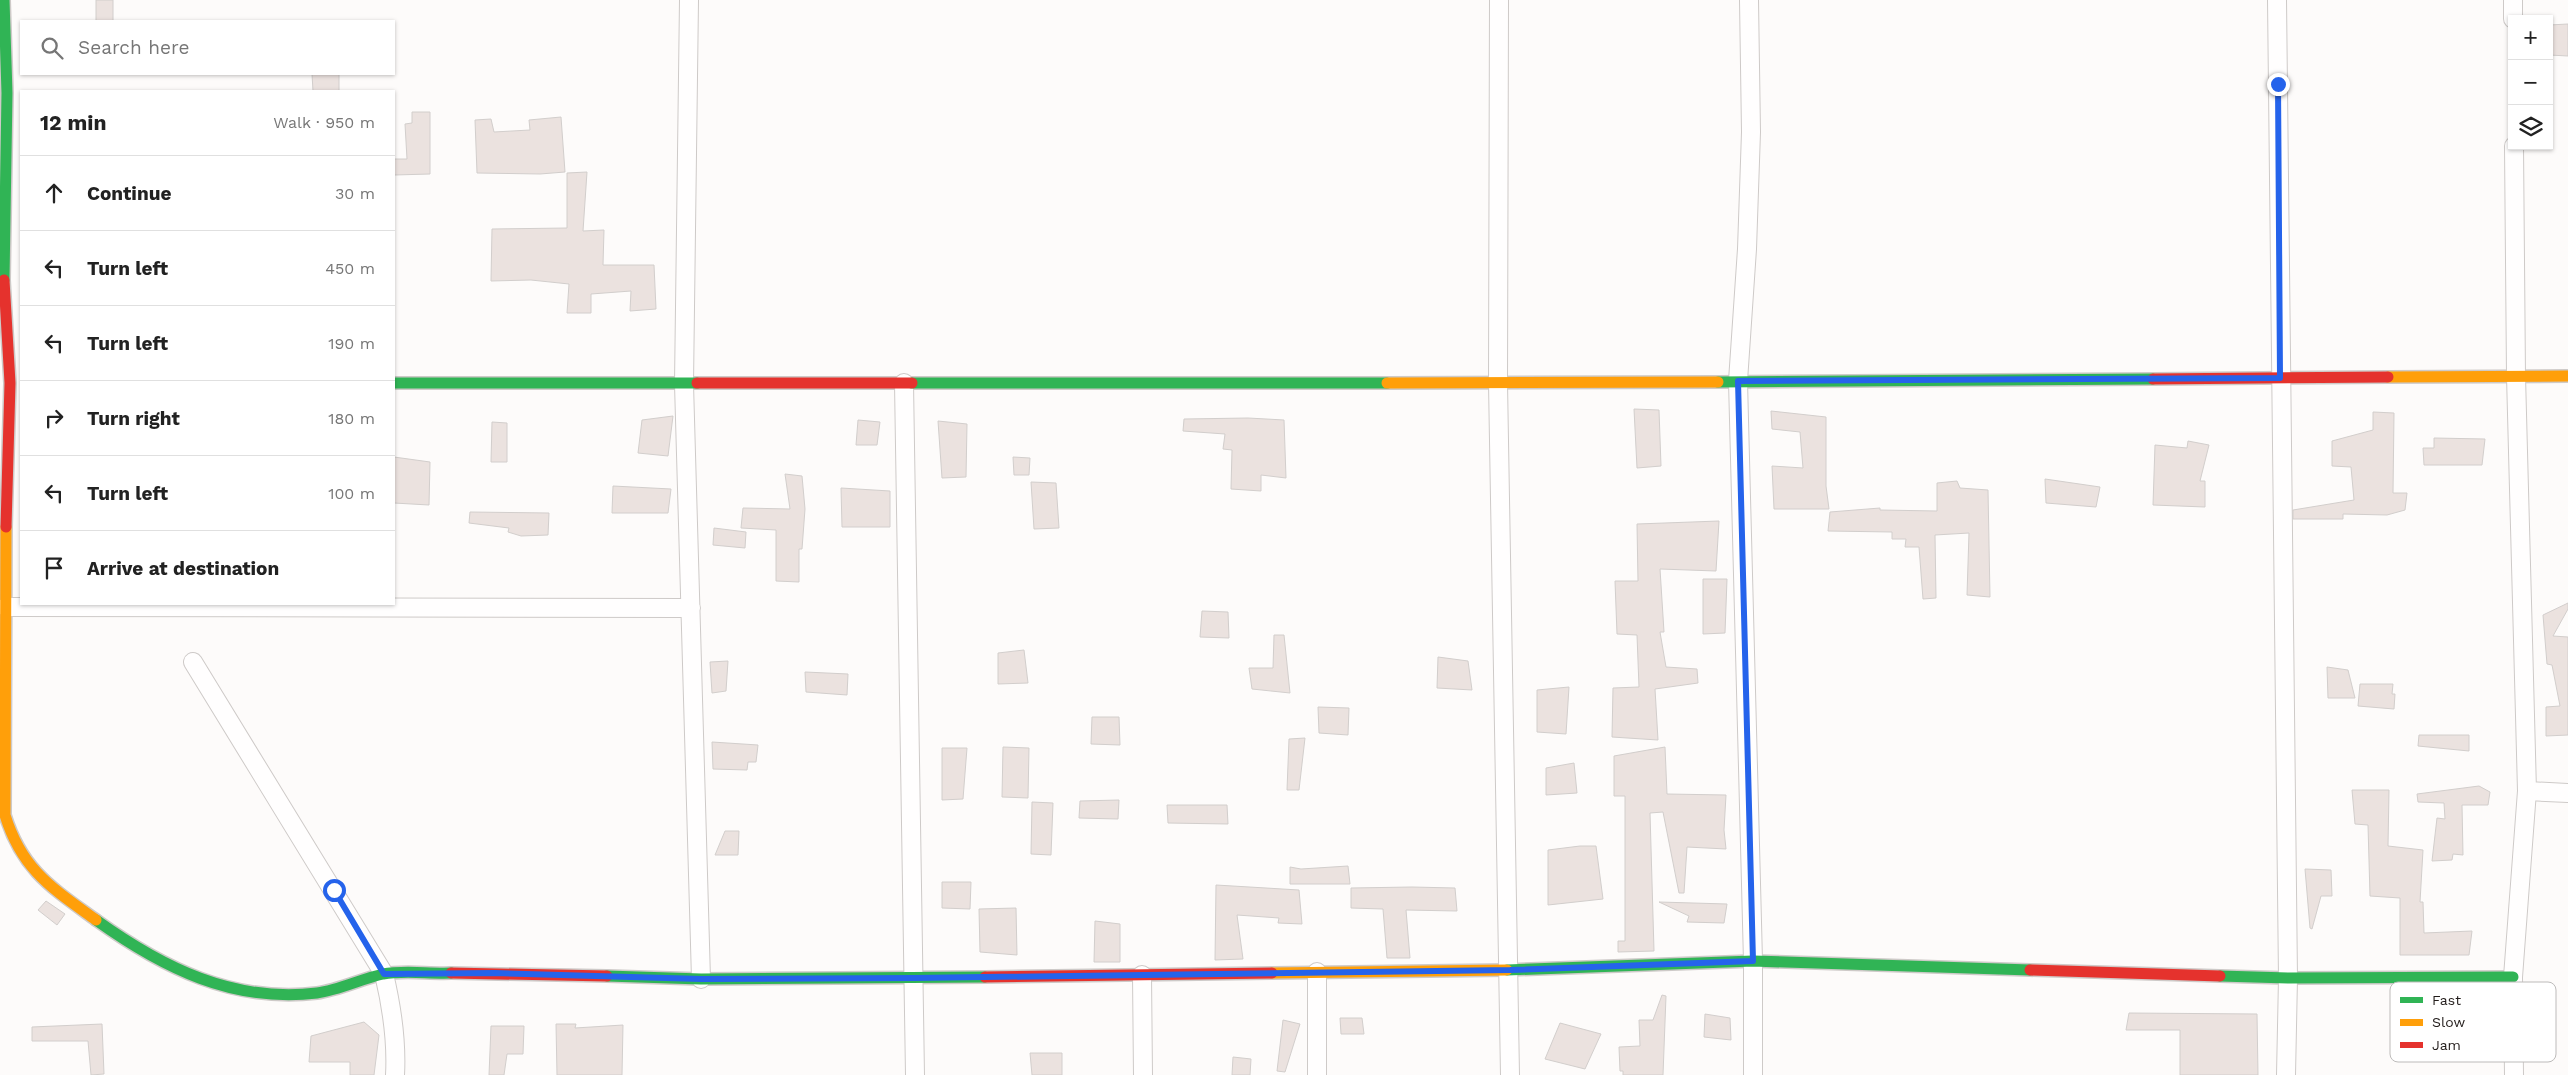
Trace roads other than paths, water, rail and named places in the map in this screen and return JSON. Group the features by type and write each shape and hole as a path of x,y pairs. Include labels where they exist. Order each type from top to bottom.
{"street":[{"path":"4,0 7,93 4,272 11,383 6,607 5,814 12,838 23,858 48,885 124,940 196,978 254,994 318,993 384,974 495,973 701,979 915,978 1510,970 1753,961 2288,978 2513,977"},
{"path":"689,0 684,384 701,979"},
{"path":"1498,0 1498,382 1510,970 1510,1075"},
{"path":"1749,0 1751,132 1748,229 1738,381 1753,961 1753,1075"},
{"path":"2277,0 2288,978 2286,1075"},
{"path":"2513,0 2513,15"},
{"path":"2513,982 2527,791 2516,376 2514,150"},
{"path":"395,384 1498,382 2568,376"},
{"path":"904,383 915,978 915,1075"},
{"path":"6,607 690,608"},
{"path":"193,662 384,974 392,1006 396,1050 395,1075"},
{"path":"2527,791 2568,793"},
{"path":"1317,972 1318,1075"},
{"path":"1142,975 1143,1075"},
{"path":"2514,1062 2514,1075"}]}
